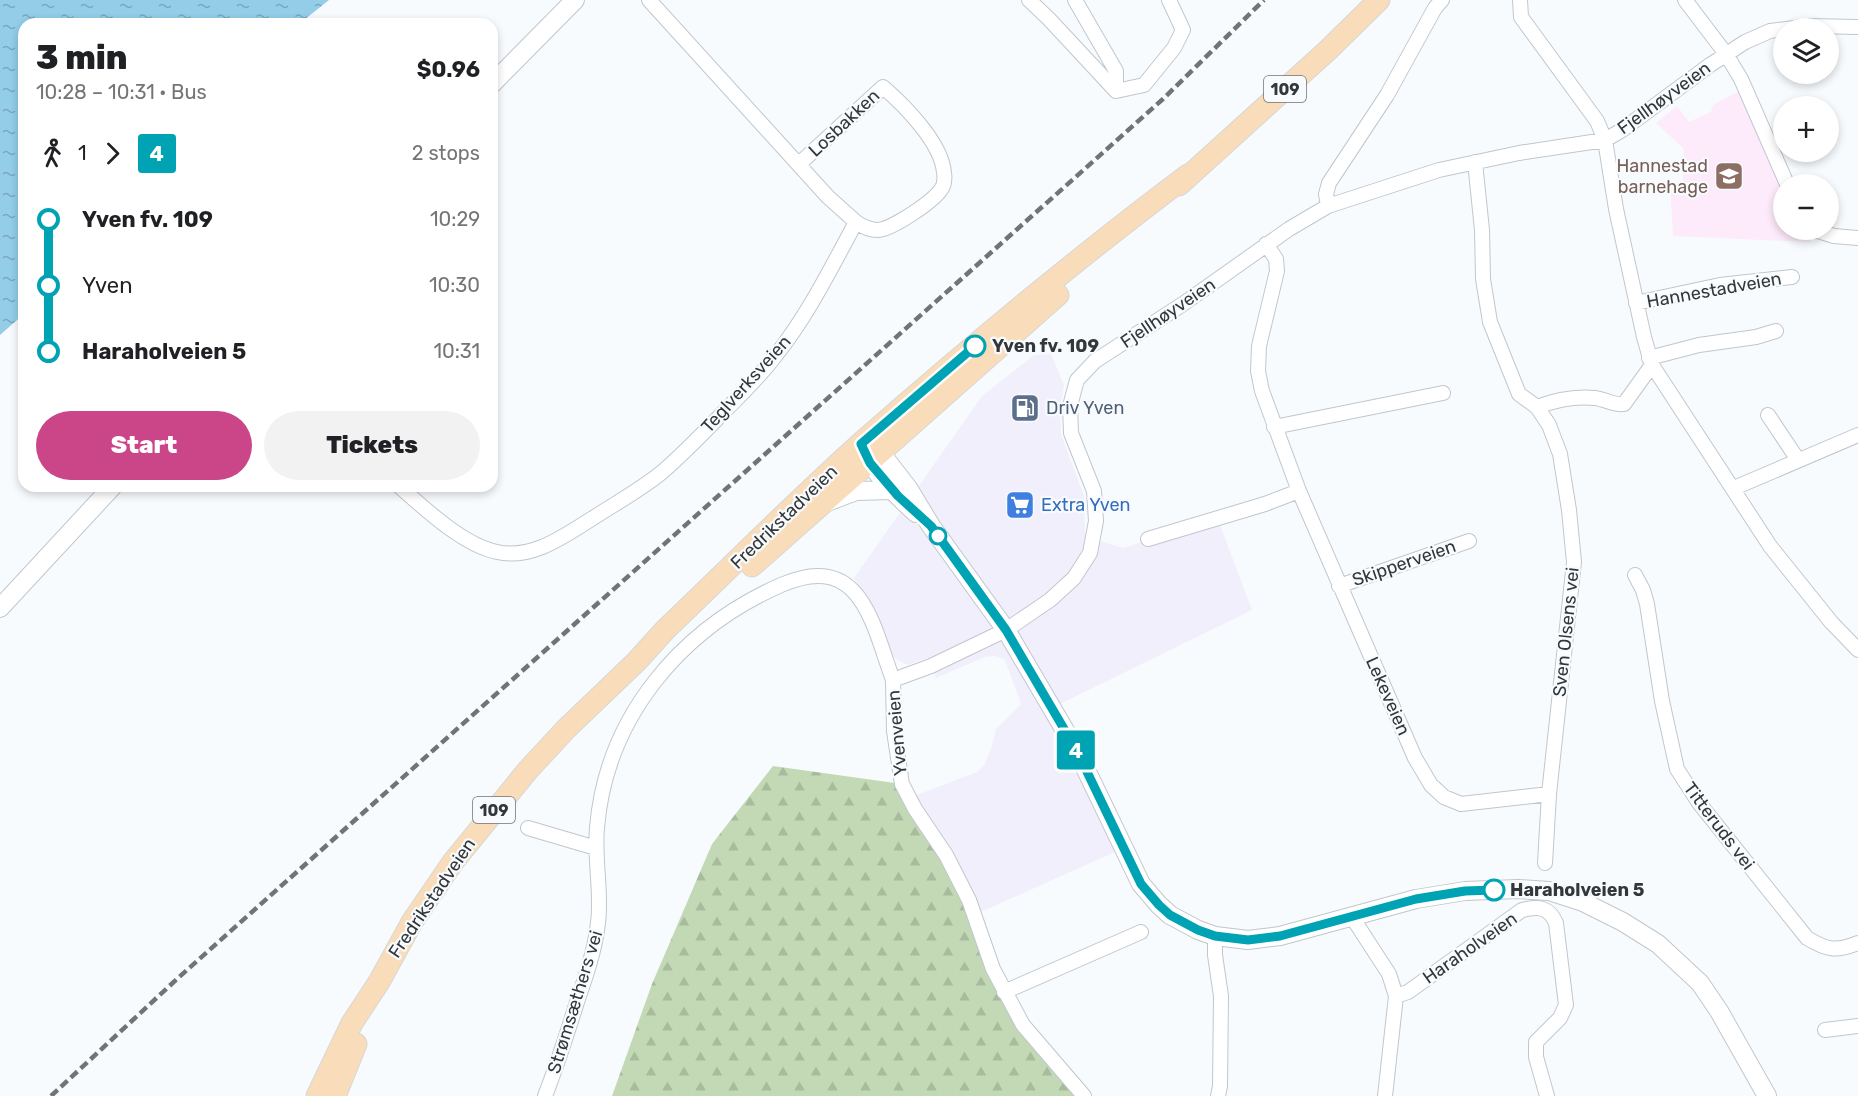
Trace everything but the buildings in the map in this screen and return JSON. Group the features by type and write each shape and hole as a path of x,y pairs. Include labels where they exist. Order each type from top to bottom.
{"main road":[{"name":"Fredrikstadveien","path":"317,1096 352,1023 379,982 412,922 453,862 497,807 566,729 638,661 665,630 861,444 1007,318 1138,212 1188,175 1327,51 1379,0"},
{"name":"Fredrikstadveien","path":"638,661 672,635 876,458 1028,321 1146,220 1188,175"},
{"name":"Fredrikstadveien","path":"335,1096 379,982"}],"street":[{"path":"498,78 575,0"},
{"path":"649,0 828,197 856,222"},
{"path":"1029,0 1116,91"},
{"path":"1075,0 1116,71 1116,91"},
{"path":"1116,91 1144,85 1174,48 1183,30 1169,0"},
{"path":"1328,206 1326,194 1329,183 1387,95 1435,8 1442,0"},
{"name":"Hannestadveien","path":"1520,0 1521,17 1597,121 1605,140 1616,209 1651,361 1770,546 1831,622 1858,650"},
{"path":"1685,0 1726,54 1754,105 1783,174"},
{"name":"Fjellhøyveien","path":"1006,630 1064,588 1083,565 1094,539 1096,506 1094,491 1076,449 1070,420 1070,406 1077,380 1095,361 1183,304 1266,244 1328,206 1397,183 1475,162 1556,146 1605,140 1726,54 1759,35 1781,28 1858,27"},
{"name":"Losbakken","path":"799,164 817,150 883,87 895,97 927,134 938,152 945,172 943,187 935,196 894,224 876,230 856,222"},
{"name":"Sven Olsens vei","path":"1475,162 1482,230 1483,279 1490,322 1519,394 1537,407 1550,425 1560,454 1569,510 1574,562 1549,794 1545,863"},
{"name":"Teglverksveien","path":"406,492 437,520 479,546 497,552 532,551 558,540 661,472 744,392 776,356 794,331 856,222"},
{"path":"1839,236 1858,237"},
{"name":"Lekeveien","path":"1266,244 1276,259 1277,271 1259,346 1258,371 1274,427 1339,586 1415,758 1431,785 1444,797 1461,804 1549,794"},
{"name":"Hannestadveien","path":"1636,303 1720,285 1792,277"},
{"path":"1537,407 1555,401 1584,398 1597,398 1619,405 1624,404 1651,361 1699,345 1756,337 1776,331"},
{"path":"1274,427 1443,393"},
{"path":"1768,415 1798,460"},
{"path":"1734,488 1858,435"},
{"path":"861,444 908,488 931,526 1006,630 1077,751 1141,884 1170,915 1215,936 1248,940 1352,917 1416,899 1465,891 1549,891 1583,902 1623,922 1659,944 1700,983 1719,1011 1767,1096"},
{"path":"876,458 892,490 931,526"},
{"path":"825,502 856,491 892,490"},
{"path":"1148,538 1265,504 1299,491"},
{"path":"0,608 107,492"},
{"name":"Skipperveien","path":"1339,586 1469,541"},
{"name":"Titteruds vei","path":"1635,575 1647,604 1662,701 1677,769 1699,803 1807,938 1822,948 1832,949 1846,948 1858,943"},
{"name":"Strømsæthers vei","path":"545,1096 558,1063 595,947 599,920 600,885 596,848 601,795 610,761 634,710 669,664 713,623 738,606 791,581 814,576 830,576 844,581 859,596 869,615 893,680"},
{"name":"Yvenveien","path":"1006,630 931,666 893,680 894,731 902,784 915,809 946,855 969,900 993,969 1023,1025 1084,1096"},
{"path":"528,828 596,848"},
{"name":"Haraholveien","path":"1396,996 1408,992 1522,910 1546,909 1552,914 1556,923 1566,1005 1560,1018 1536,1042 1536,1058 1547,1096"},
{"path":"1352,917 1389,974 1396,996 1384,1096"},
{"path":"1004,992 1142,932"},
{"path":"1215,936 1215,955 1221,996 1218,1096"},
{"path":"1825,1030 1858,1026"}],"shaded area":[{"path":"1739,91 1775,174 1773,174 1773,240 1810,240 1810,242 1673,236 1670,183 1683,181 1684,149 1656,123 1677,106 1689,122 1711,112 1713,105"},
{"path":"1051,354 1064,385 1060,407 1061,434 1084,496 1085,536 1123,548 1217,517 1252,610 1052,708 1124,848 974,915 909,798 977,772 984,765 996,729 1021,704 1005,660 995,656 985,657 936,678 928,658 907,665 891,656 870,604 854,578 982,396 1034,355"}],"green space":[{"path":"773,766 902,784 946,855 1004,992 1085,1096 612,1096 652,984 712,844"}],"water":[{"path":"0,0 329,0 306,18 18,18 18,319 0,335"}],"railway":[{"path":"51,1096 178,978 1163,99 1264,0"}],"bus line":[{"name":"4","path":"975,346 861,444 870,463 898,496 931,526 1006,630 1077,751 1141,884 1159,905 1170,915 1198,930 1215,936 1248,940 1280,936 1416,899 1465,891 1494,890"}],"place":[{"name":"Hannestad barnehage","path":"1729,176"},
{"name":"Yven fv. 109","path":"975,346"},
{"name":"Driv Yven","path":"1025,408"},
{"name":"Extra Yven","path":"1020,505"},
{"name":"Haraholveien 5","path":"1494,890"}]}
